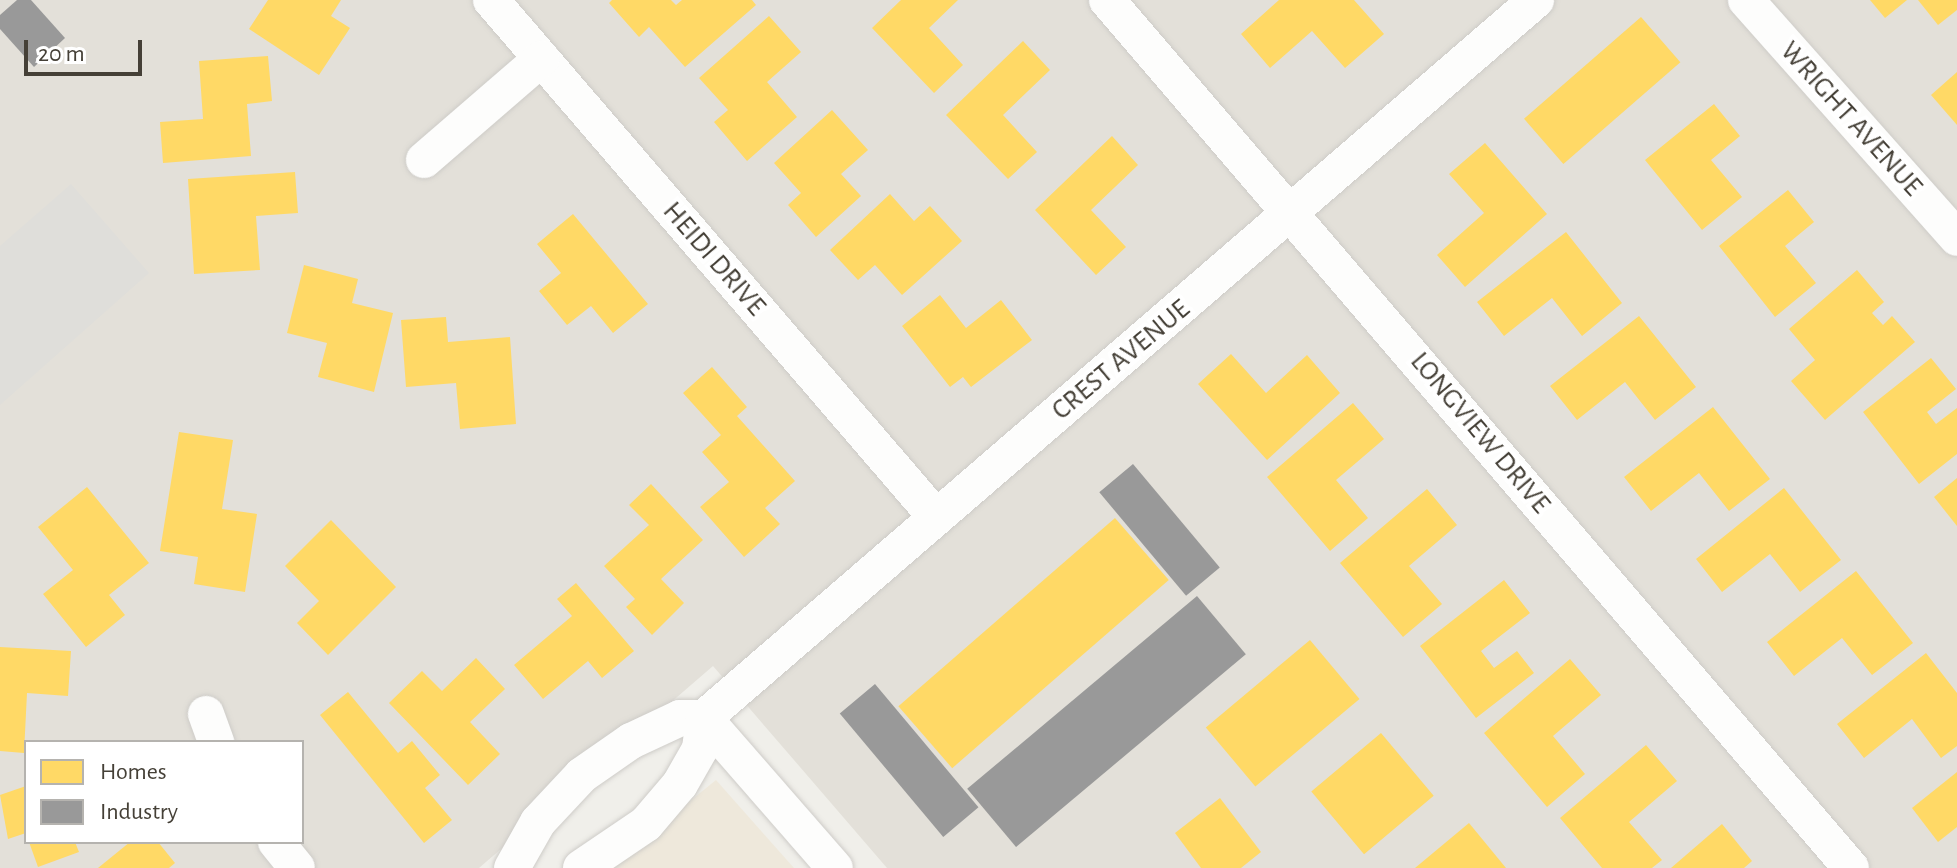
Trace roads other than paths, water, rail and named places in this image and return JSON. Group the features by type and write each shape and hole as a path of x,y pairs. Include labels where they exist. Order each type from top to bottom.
{"street":[{"name":"HEIDI DRIVE","path":"491,0 936,517"},
{"name":"LONGVIEW DRIVE","path":"1107,0 1851,868"},
{"name":"CREST AVENUE","path":"704,718 1536,0"},
{"name":"WRIGHT AVENUE","path":"1746,0 1957,238"},
{"path":"424,160 541,59"},
{"path":"512,868 538,822 608,755 680,718 704,718 835,868"},
{"path":"581,868 646,824 680,784 700,749 704,718"},
{"path":"278,844 297,868"}]}
